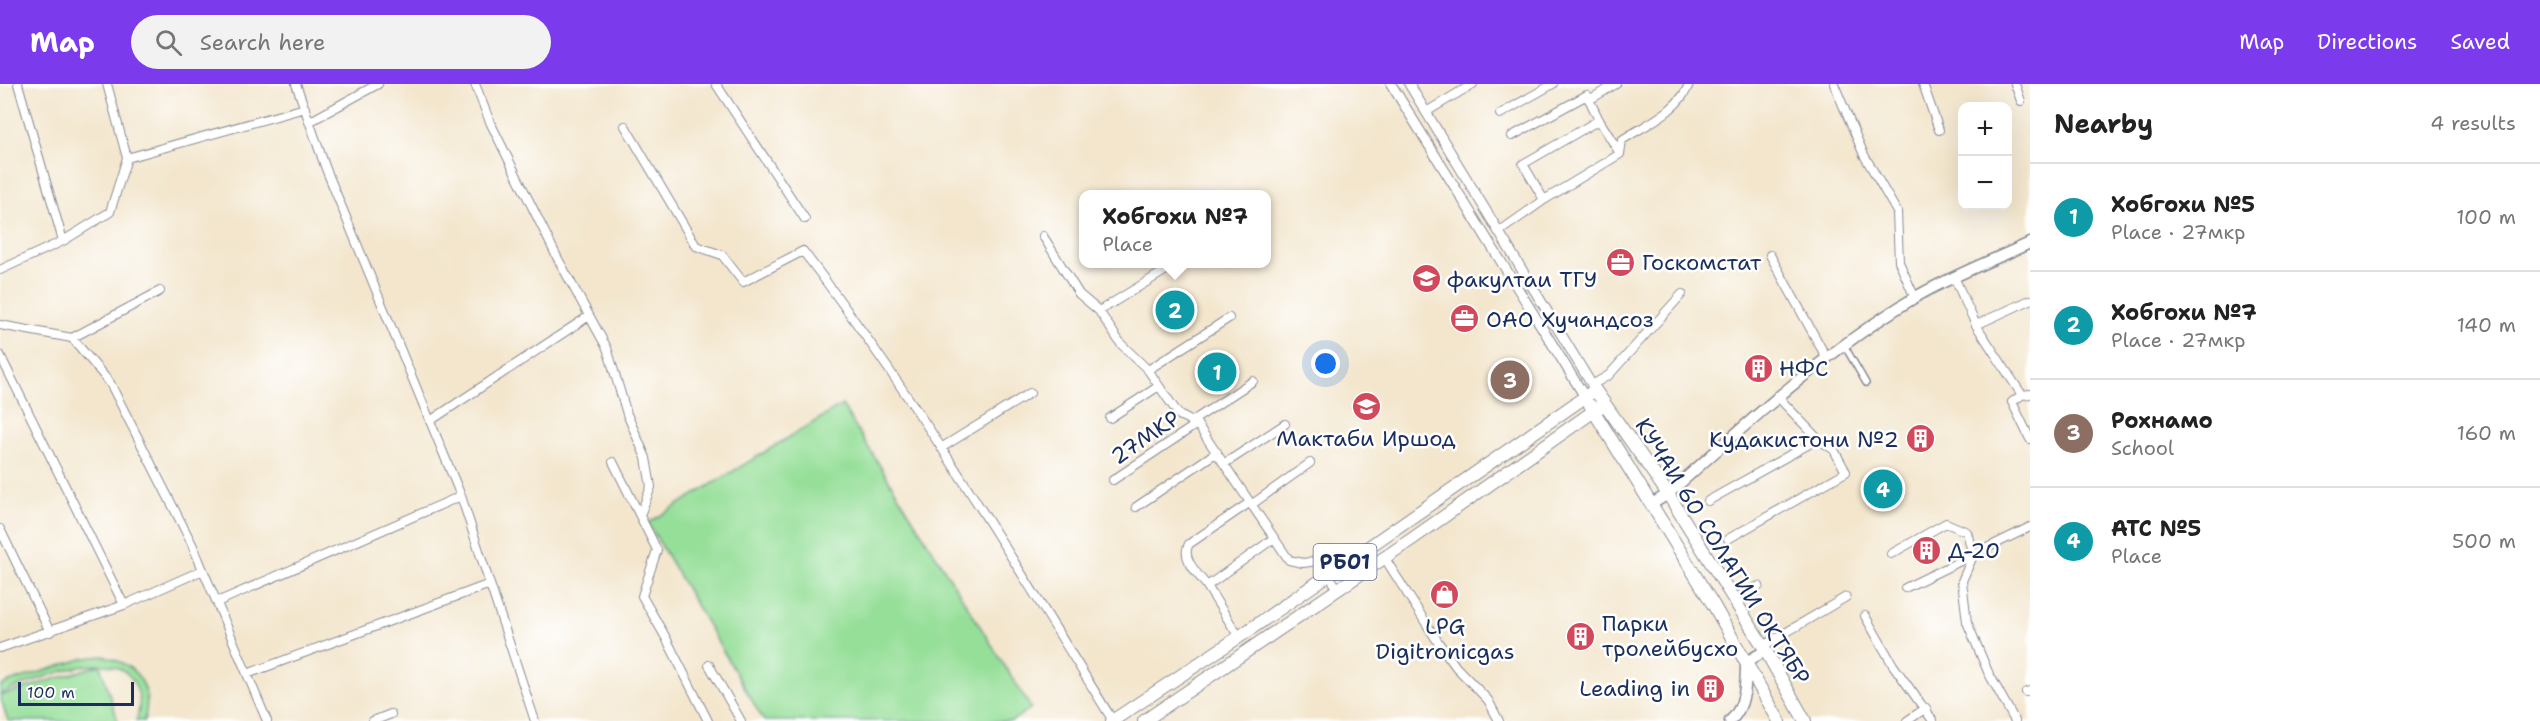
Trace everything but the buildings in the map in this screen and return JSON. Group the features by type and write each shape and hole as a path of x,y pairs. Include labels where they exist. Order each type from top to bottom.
{"highway":[{"path":"1590,390 1652,504 1779,721"},
{"name":"РБ01","path":"1113,721 1239,637 1590,390"},
{"name":"РБ01","path":"1144,721 1384,558 1599,407"},
{"name":"КУЧАИ 60 СОЛАГИИ ОКТЯБР","path":"1599,407 1668,494 1733,598 1767,645 1804,720"}],"main road":[{"path":"1652,504 1668,494 1777,396 1826,357 1915,298 1954,277 2030,243"},
{"path":"1730,721 1742,703 1746,684 1746,662 1767,645"}],"street":[{"path":"18,84 63,241"},
{"path":"0,270 63,241 110,212 127,158 106,84"},
{"path":"296,84 326,169 461,496 535,721"},
{"path":"309,122 378,84"},
{"path":"475,84 490,122 607,348 627,414 646,458 651,487 640,515"},
{"path":"716,84 805,219"},
{"path":"1391,84 1538,322 1590,390"},
{"path":"1409,84 1527,275 1590,390"},
{"path":"1426,112 1473,84"},
{"path":"1500,114 1553,84"},
{"path":"1589,100 1616,84"},
{"path":"1620,154 1622,140 1676,104 1685,96 1689,84"},
{"path":"1834,84 1864,155 1897,212 1899,262 1915,298"},
{"path":"1923,84 1939,130"},
{"path":"2015,84 2022,101"},
{"path":"1512,136 1587,95 1620,154"},
{"path":"127,158 304,108"},
{"path":"1544,200 1523,164 1599,120"},
{"path":"625,126 696,246 722,255 743,282 803,251 884,361 1113,721"},
{"path":"1500,231 1544,200 1620,154"},
{"name":"27МКР","path":"1043,236 1079,294 1099,311 1121,344 1148,370 1179,415 1194,423 1217,452 1289,560 1317,561 1329,573"},
{"path":"1770,255 1826,357"},
{"path":"1099,311 1169,268"},
{"path":"1513,282 1527,275"},
{"path":"1954,277 1976,325 2026,395 2012,402 2030,439"},
{"path":"0,325 72,338 160,291"},
{"path":"1590,390 1609,375 1682,294"},
{"path":"1976,325 2030,300"},
{"path":"1538,322 1550,315"},
{"path":"430,422 589,316"},
{"path":"1148,370 1229,318"},
{"path":"72,338 110,382 203,570 267,721"},
{"path":"1844,345 1866,382"},
{"path":"0,355 124,605"},
{"name":"27МКР","path":"1113,480 1252,381"},
{"name":"27МКР","path":"1110,418 1159,386"},
{"path":"941,448 1030,393"},
{"path":"1728,538 1846,472 1834,450 1818,439 1777,396"},
{"path":"1224,464 1286,424"},
{"path":"1708,501 1818,439"},
{"path":"1136,507 1217,452"},
{"path":"614,462 657,550 642,596 708,721"},
{"path":"1239,637 1187,558 1186,549 1189,544 1310,463"},
{"path":"217,602 461,496"},
{"path":"1891,554 1946,523 1967,532 1973,556 1962,581 1967,622 1988,672 2015,721"},
{"path":"1905,588 2030,527"},
{"path":"0,529 50,632"},
{"path":"1207,586 1273,539"},
{"path":"1384,558 1438,642 1456,667 1488,700 1499,721"},
{"path":"0,648 124,605 203,570"},
{"path":"1329,573 1338,588"},
{"path":"247,674 490,584"},
{"path":"1733,598 1759,586"},
{"path":"1767,645 1846,597"},
{"path":"1865,616 1893,665 1926,708 1933,721"},
{"path":"710,665 741,721"},
{"path":"1907,721 1926,708"},
{"path":"373,721 391,714"}],"green space":[{"path":"842,405 1031,708 1012,721 764,721 648,523"},
{"path":"104,656 126,665 140,679 147,697 144,721 136,721 139,701 138,691 133,681 123,671 109,666 93,665 76,668 41,678 0,695 0,686 9,682 85,658"},
{"path":"100,665 118,721 8,721 0,696"}],"place":[{"name":"Госкомстат","path":"1621,262"},
{"name":"факултаи ТГУ","path":"1426,279"},
{"name":"Хобгохи №7","path":"1175,310"},
{"name":"ОАО Хучандсоз","path":"1465,319"},
{"name":"НФС","path":"1758,368"},
{"name":"Хобгохи №5","path":"1217,372"},
{"name":"Рохнамо","path":"1510,380"},
{"name":"Мактаби Иршод","path":"1366,406"},
{"name":"Кудакистони №2","path":"1920,439"},
{"name":"АТС №5","path":"1883,489"},
{"name":"Д-20","path":"1927,550"},
{"name":"LPG Digitronicgas","path":"1445,594"},
{"name":"Парки тролейбусхо","path":"1581,636"},
{"name":"Leading in","path":"1711,688"}]}
